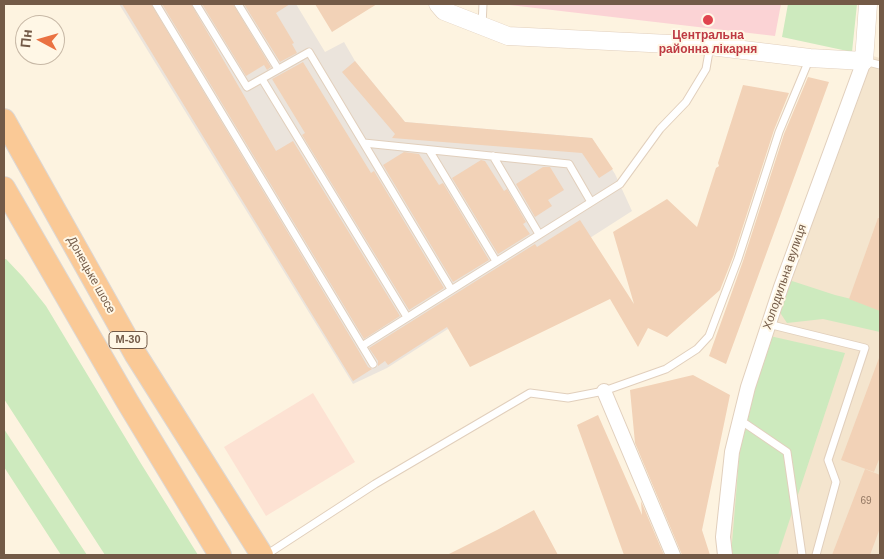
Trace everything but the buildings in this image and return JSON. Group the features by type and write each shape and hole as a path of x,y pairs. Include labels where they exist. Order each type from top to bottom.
{"highway":[{"name":"Донецьке шосе","path":"4,120 136,355 264,555"},
{"name":"М-30","path":"4,188 127,401 220,555"}],"street":[{"path":"438,4 444,11 508,36 710,46 872,63"},
{"name":"Холодильна вулиця","path":"725,555 723,538 732,452 748,387 813,196 872,63 868,4"},
{"path":"604,391 672,555"}],"lane":[{"path":"156,4 373,364"},
{"path":"196,4 247,87 309,52 451,289"},
{"path":"238,4 278,69"},
{"path":"482,26 484,4"},
{"path":"362,346 620,184 660,129 686,102 706,68 710,46"},
{"path":"264,555 375,484 530,393 568,398 604,391 666,369 697,350 709,336 738,259 779,132 810,58"},
{"path":"262,79 407,317"},
{"path":"364,143 569,164 591,202"},
{"path":"429,150 496,261"},
{"path":"493,156 539,234"},
{"path":"768,324 865,348 828,460 836,482 816,555"},
{"path":"740,420 787,452 802,555"}],"shaded area":[{"path":"119,4 296,4 325,52 344,42 355,61 405,122 592,138 615,174 632,211 387,368 353,384"},
{"name":"Центральна районна лікарня","path":"501,4 781,4 775,36"},
{"path":"869,55 880,58 880,555 731,555 729,544 735,455 774,322"},
{"path":"313,393 355,462 266,516 224,447"}],"green space":[{"path":"788,4 857,4 852,52 782,37"},
{"path":"4,259 23,277 46,306 198,555 105,555 4,399"},
{"path":"789,280 835,295 880,306 880,332 823,319 787,323 779,311"},
{"path":"770,336 845,353 778,555 731,555 741,435"},
{"path":"4,429 87,555 61,555 4,467"}],"place":[{"name":"Центральна районна лікарня","path":"708,20"}]}
